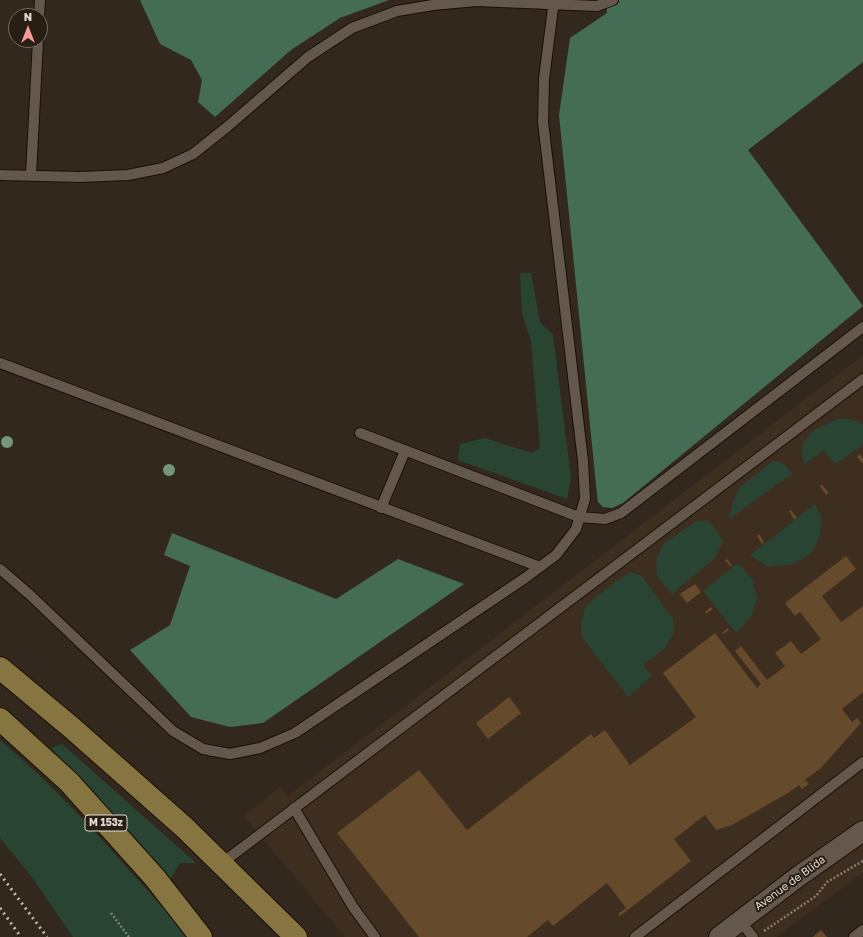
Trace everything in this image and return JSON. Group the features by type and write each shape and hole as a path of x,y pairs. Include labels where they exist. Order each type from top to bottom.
{"main road":[{"path":"0,668 72,728 222,862 296,937"},
{"name":"M 153z","path":"0,719 69,782 155,878 201,937"}],"street":[{"name":"Avenue de Blida","path":"719,937 799,876 863,831"}],"lane":[{"path":"0,175 128,175 163,168 193,154 228,127 308,57 352,28 397,11 433,5 476,1 554,2 597,6 613,0"},
{"path":"0,569 29,594 173,731 203,749 230,754 260,748 295,733 556,555 576,529 585,499 583,461 543,122 544,79 554,2"},
{"path":"31,175 38,48"},
{"path":"360,433 579,517 605,519 622,513 863,327"},
{"path":"0,363 540,567"},
{"path":"222,862 863,379"},
{"path":"381,508 405,451"},
{"path":"635,937 863,762"},
{"path":"294,808 353,908 375,937"},
{"path":"740,921 757,935"},
{"path":"854,937 863,930"}],"path":[{"path":"757,935 816,896 828,882 863,861"},
{"path":"111,913 129,937"}],"shaded area":[{"path":"863,355 863,873 776,937 345,937 244,816 280,787 288,796"}],"green space":[{"path":"140,0 389,0 340,18 291,50 215,117 198,102 202,80 191,60 160,44"},
{"path":"607,0 863,0 863,62 748,150 863,306 623,503 612,508 603,507 598,502 597,495 559,115 570,38 607,13"},
{"path":"520,273 531,273 540,322 553,335 571,477 567,499 458,460 460,444 485,438 532,453 540,448 531,341 522,313"},
{"path":"837,419 849,419 860,422 863,426 863,445 835,464 824,450 804,465 802,454 803,443 812,431"},
{"path":"773,461 783,463 792,474 729,519 733,502 739,488"},
{"path":"815,504 821,516 820,535 812,553 793,564 768,567 750,555"},
{"path":"698,520 709,521 723,541 716,557 672,594 657,576 656,560 664,543"},
{"path":"172,533 336,599 398,559 464,584 263,723 230,727 191,717 130,650 170,625 190,566 164,555"},
{"path":"738,563 753,580 757,599 751,617 736,633 703,591"},
{"path":"630,572 641,575 673,619 674,632 665,648 643,665 652,676 628,697 582,637 581,625 585,608 594,598"},
{"path":"0,740 35,771 84,820 166,911 186,937 73,937 32,877 0,838"},
{"path":"62,744 196,863 180,863 170,880 51,748"}],"building":[{"path":"860,454 863,459 863,464 857,457"},
{"path":"822,485 829,493 826,495 820,486"},
{"path":"791,510 797,518 794,519 789,511"},
{"path":"759,534 764,542 762,544 757,536"},
{"path":"846,556 856,569 822,596 841,622 863,606 863,692 842,709 852,722 857,718 861,723 821,768 802,782 806,780 809,784 802,789 799,785 788,793 732,825 716,830 705,815 674,839 691,861 620,916 618,914 626,908 607,883 553,926 548,920 527,937 419,937 337,833 419,770 467,830 591,734 594,738 605,730 630,765 696,717 663,673 715,633 757,688 761,684 735,651 741,646 767,680 785,666 775,653 791,641 801,654 821,639 800,612 795,616 785,603"},
{"path":"727,559 732,566 731,567 725,560"},
{"path":"695,584 701,592 687,603 680,594"},
{"path":"711,607 713,609 706,614 705,612"},
{"path":"728,628 729,630 723,634 722,633"},
{"path":"509,697 521,713 488,739 476,723"},
{"path":"821,930 827,937 813,937 817,933"}],"railway":[{"path":"0,874 47,937"},
{"path":"0,908 21,937"}]}
